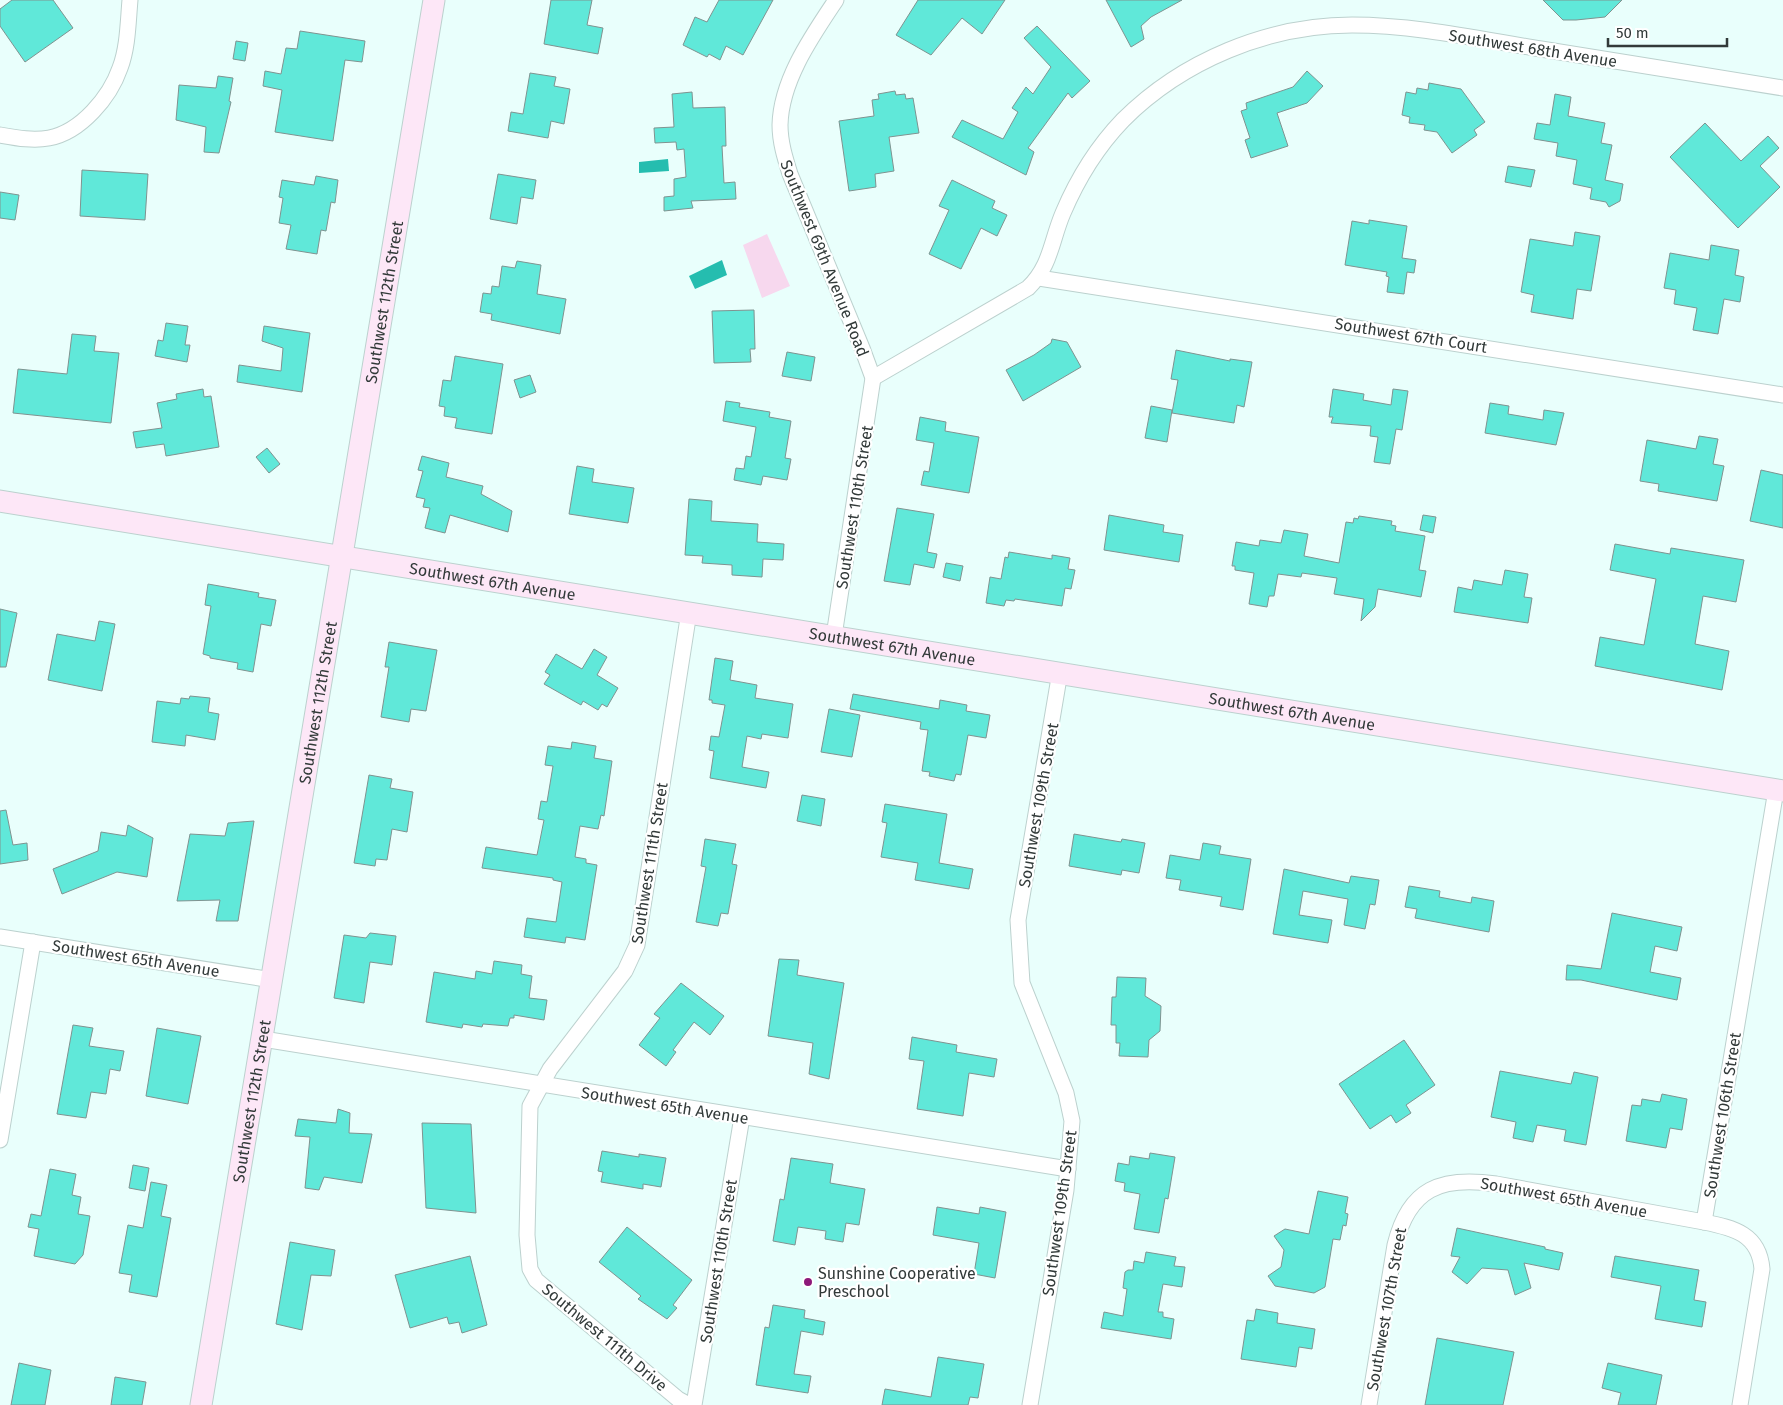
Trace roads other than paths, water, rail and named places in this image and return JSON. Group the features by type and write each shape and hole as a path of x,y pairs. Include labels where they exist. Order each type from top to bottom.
{"main road":[{"name":"Southwest 112th Street","path":"201,1405 434,0"},
{"name":"Southwest 67th Avenue","path":"0,501 1779,790"}],"street":[{"path":"0,135 29,139 52,137 80,123 93,111 105,95 121,67 130,0"},
{"name":"Southwest 69th Avenue Road","path":"836,0 806,48 788,88 781,112 781,138 790,174 859,340 872,378"},
{"name":"Southwest 68th Avenue","path":"1039,278 1045,268 1062,215 1078,181 1122,122 1164,86 1194,67 1232,50 1282,33 1330,26 1392,27 1783,88"},
{"path":"872,378 1015,297 1039,278"},
{"name":"Southwest 67th Court","path":"1039,278 1783,395"},
{"name":"Southwest 110th Street","path":"834,636 872,395 872,378"},
{"name":"Southwest 111th Street","path":"540,1085 616,985 633,956 637,945 689,612"},
{"name":"Southwest 109th Street","path":"1030,1405 1068,1169 1072,1121 1069,1104 1052,1055 1022,983 1018,935 1022,892 1060,672"},
{"name":"Southwest 106th Street","path":"1704,1222 1779,790"},
{"name":"Southwest 65th Avenue","path":"0,936 272,980"},
{"path":"0,1140 33,942"},
{"name":"Southwest 65th Avenue","path":"263,1040 1068,1169"},
{"name":"Southwest 111th Drive","path":"540,1085 530,1106 526,1235 530,1269 536,1280 546,1289 678,1399 689,1405"},
{"name":"Southwest 110th Street","path":"694,1405 742,1117"},
{"name":"Southwest 65th Avenue","path":"1426,1192 1454,1182 1480,1182 1704,1222"},
{"name":"Southwest 107th Street","path":"1369,1405 1398,1233 1408,1210 1426,1192"},
{"path":"1704,1222 1721,1226 1746,1236 1755,1244 1761,1256 1760,1287 1740,1405"}],"place":[{"name":"Sunshine Cooperative Preschool","path":"808,1282"}]}
